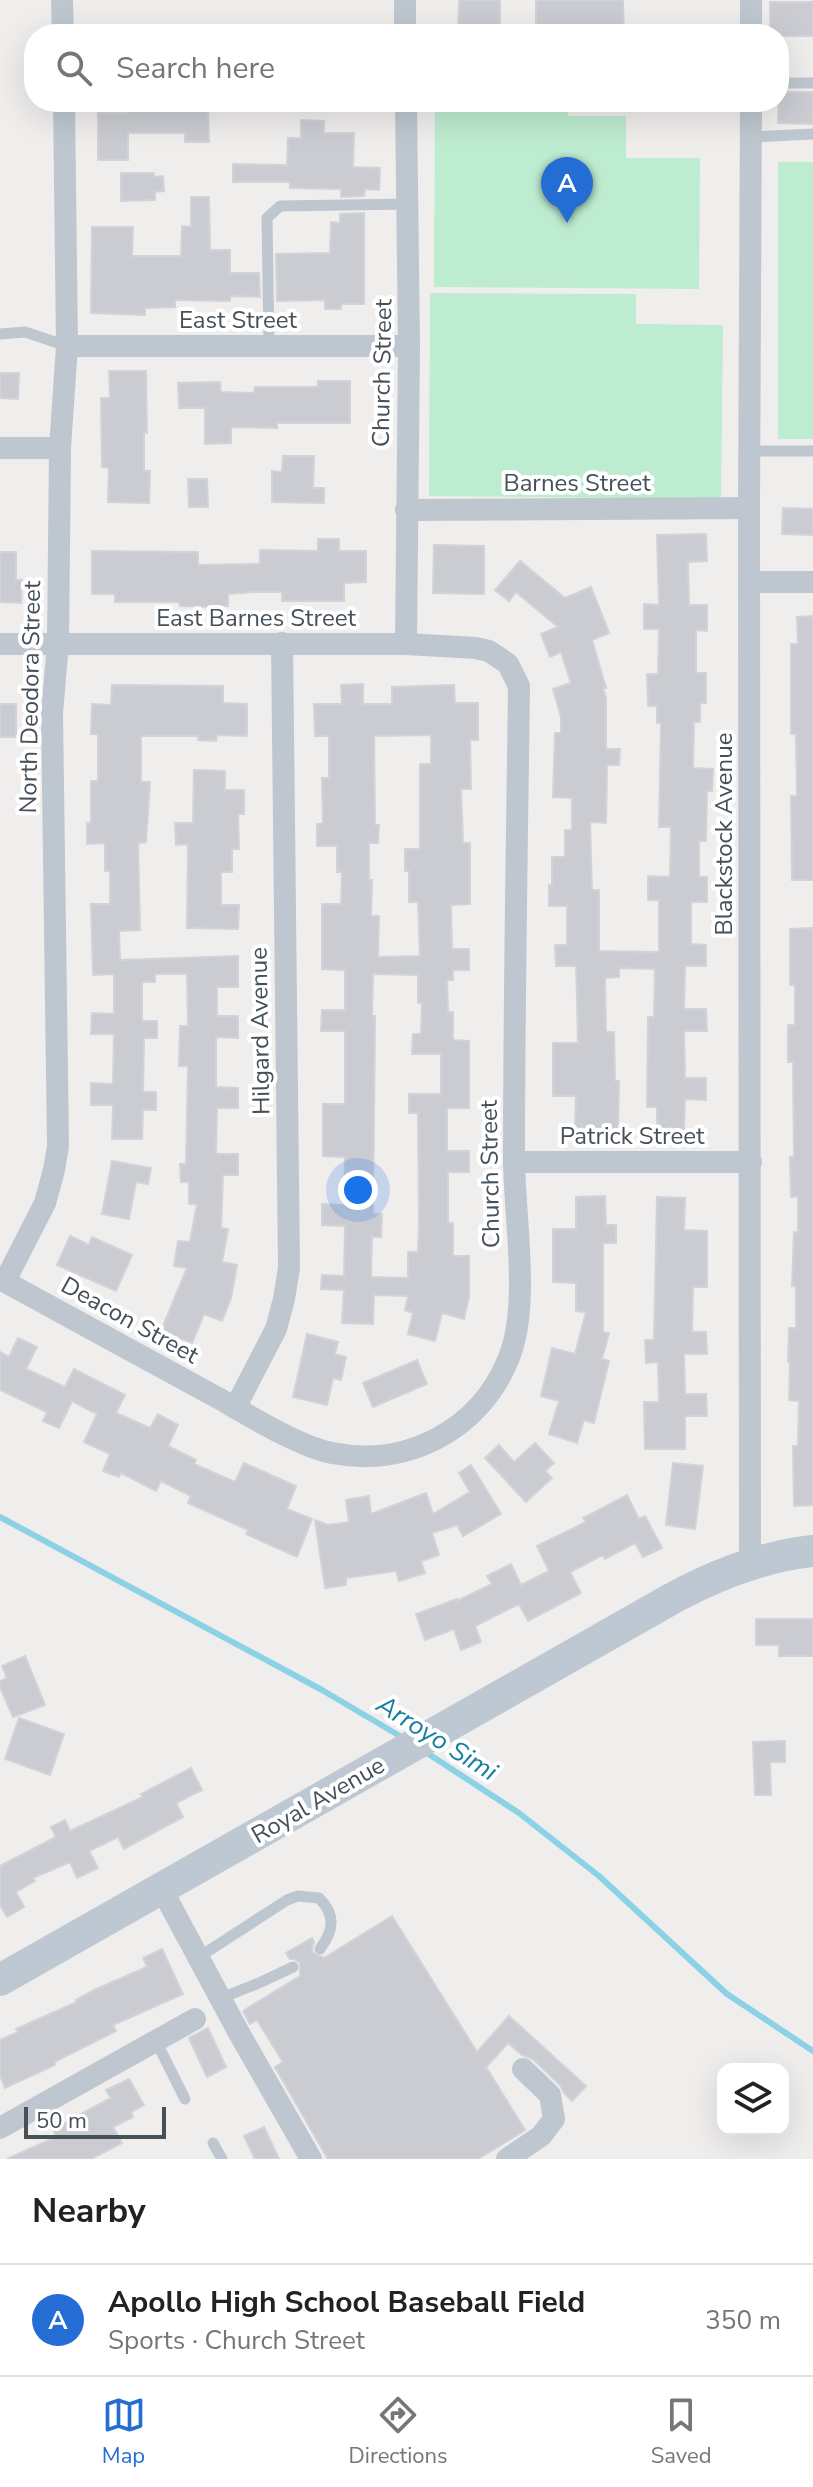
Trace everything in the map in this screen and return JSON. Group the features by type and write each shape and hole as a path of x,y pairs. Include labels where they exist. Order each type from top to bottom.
{"main road":[{"name":"Royal Avenue","path":"0,1980 708,1579 750,1565 813,1551"}],"street":[{"path":"62,0 63,24"},
{"path":"405,0 405,24"},
{"path":"751,0 751,24"},
{"name":"North Deodora Street","path":"2,1280 45,1203 58,1146 52,713 58,643 60,448 67,346 64,112"},
{"name":"Church Street","path":"406,112 409,346 406,644"},
{"name":"Blackstock Avenue","path":"750,1565 751,112"},
{"name":"East Street","path":"67,346 409,346"},
{"path":"0,448 60,448"},
{"name":"Barnes Street","path":"406,510 749,508"},
{"path":"750,582 813,582"},
{"name":"Hilgard Avenue","path":"235,1408 276,1329 289,1268 282,643"},
{"name":"East Barnes Street","path":"0,644 406,644 476,648 489,651 508,664"},
{"name":"Church Street","path":"235,1408 317,1450 357,1457 385,1455 441,1438 460,1426 483,1401 509,1358 520,1305 514,1162 519,686 508,664"},
{"name":"Patrick Street","path":"514,1162 751,1162"},
{"name":"Deacon Street","path":"2,1280 235,1408"},
{"path":"161,1888 311,2159"},
{"path":"0,2128 195,2019"},
{"path":"507,2159 541,2136 554,2119 550,2095 523,2069"}],"lane":[{"path":"789,83 813,83"},
{"path":"750,137 813,134"},
{"path":"269,346 267,218 280,206 408,204"},
{"path":"0,334 25,332 67,346"},
{"path":"749,451 813,451"},
{"path":"199,1957 287,1900 309,1895 319,1898 332,1916 331,1928 320,1949"},
{"path":"221,1998 293,1967"},
{"path":"156,2041 185,2099"},
{"path":"213,2143 222,2159"}],"green space":[{"path":"435,112 568,112 568,116 626,116 626,158 700,158 699,289 434,287"},
{"path":"778,162 813,162 813,439 778,439"},
{"path":"430,293 636,294 636,324 723,325 721,499 429,496"}],"building":[{"path":"459,0 500,0 500,24 458,24"},
{"path":"536,0 623,0 624,24 536,24"},
{"path":"770,2 813,2 813,36 789,36 789,24 770,24"},
{"path":"789,92 813,92 813,124 778,123 778,112 789,112"},
{"path":"208,112 209,142 185,142 185,133 128,133 128,160 98,160 98,113"},
{"path":"301,120 324,121 324,133 354,133 353,167 380,168 379,190 365,189 364,196 341,197 341,189 290,188 290,182 233,182 233,164 287,165 288,138 301,138"},
{"path":"121,173 163,176 164,191 155,192 155,200 121,201"},
{"path":"191,197 209,197 210,250 230,250 230,273 259,273 260,297 230,296 230,301 175,300 175,307 145,308 145,315 91,313 92,227 133,227 132,256 181,256 182,226 191,227"},
{"path":"364,213 364,304 341,304 341,309 325,309 325,300 277,301 276,254 330,253 331,222 340,223 340,214"},
{"path":"109,371 146,371 144,471 150,471 149,503 108,502 109,468 102,467 101,398 110,398"},
{"path":"0,373 19,373 18,399 0,398"},
{"path":"318,381 350,381 350,423 277,423 277,428 231,427 231,443 205,444 205,408 179,408 178,383 220,382 221,392 254,393 255,387 318,387"},
{"path":"283,456 314,456 313,488 324,488 324,503 272,502 272,471 282,472"},
{"path":"188,479 207,479 208,507 189,507"},
{"path":"783,508 813,509 813,535 782,534"},
{"path":"706,534 707,561 688,562 689,605 707,605 707,631 696,630 696,673 706,673 706,703 700,703 700,722 694,722 693,768 713,769 712,791 707,791 706,841 699,841 699,877 707,877 707,902 691,902 691,944 706,945 706,966 685,966 684,1009 706,1009 707,1031 684,1031 685,1078 706,1078 706,1100 685,1099 684,1129 657,1128 657,1107 647,1107 648,1017 654,1017 655,969 619,968 619,977 605,978 606,1032 614,1032 615,1081 619,1081 618,1129 575,1128 576,1096 553,1096 553,1043 578,1043 576,966 556,966 555,945 567,945 567,906 549,906 552,857 565,857 565,830 572,830 572,798 553,797 555,733 561,733 561,717 553,689 571,683 561,652 550,657 541,634 558,627 516,592 509,601 495,590 520,561 565,598 591,587 609,633 592,640 606,688 603,688 606,698 606,749 620,749 619,765 607,765 606,823 590,822 592,890 599,890 599,951 659,952 659,900 648,900 648,876 670,877 671,827 659,827 661,723 657,723 657,706 648,706 647,674 658,674 659,629 644,629 644,604 659,605 657,535"},
{"path":"318,539 339,539 339,551 366,551 366,582 344,583 344,601 282,601 282,592 254,592 228,594 228,606 208,607 180,606 179,602 115,602 115,594 92,594 92,551 198,552 198,565 260,564 260,550 318,551"},
{"path":"434,545 484,546 484,594 433,593"},
{"path":"0,552 16,552 16,580 22,580 21,603 0,602"},
{"path":"813,616 813,880 792,880 791,796 797,796 796,734 791,734 791,644 798,644 797,617"},
{"path":"363,684 363,704 392,704 392,687 454,685 455,703 478,703 478,740 470,740 471,789 461,789 463,843 470,843 470,904 451,905 452,949 469,949 469,970 453,970 453,980 447,980 448,1012 453,1012 453,1040 469,1041 469,1108 447,1108 447,1151 469,1151 469,1172 448,1172 448,1223 453,1223 453,1256 469,1256 469,1297 464,1319 442,1313 435,1341 408,1334 413,1313 405,1310 408,1296 374,1295 373,1324 342,1323 344,1290 321,1289 322,1275 344,1276 345,1226 322,1225 322,1204 344,1205 345,1157 323,1156 323,1104 345,1104 345,1031 321,1031 322,1010 345,1010 345,970 322,969 322,904 341,904 342,872 337,872 337,846 317,846 317,824 323,824 322,778 329,778 329,736 315,736 314,704 342,704 341,685","holes":["431,735 431,764 420,764 420,849 405,849 409,902 418,902 420,956 378,957 379,916 371,916 372,880 369,880 369,843 378,843 379,825 375,825 374,736","373,974 418,975 418,1003 422,1003 421,1034 413,1034 412,1054 441,1054 441,1094 409,1094 409,1113 418,1113 419,1224 418,1252 408,1252 408,1278 371,1277 372,1237 381,1237 382,1214 373,1214"]},
{"path":"112,685 223,686 223,703 247,704 247,736 217,735 216,741 198,740 198,736 141,736 141,782 150,782 146,842 138,843 140,930 119,931 120,960 238,956 238,987 217,987 217,1016 238,1016 238,1038 216,1037 216,1087 238,1088 238,1108 217,1108 216,1154 238,1154 238,1175 223,1175 221,1228 228,1229 222,1262 237,1265 231,1298 222,1321 204,1314 192,1343 161,1331 187,1268 174,1266 178,1241 190,1242 197,1204 189,1204 189,1182 181,1182 180,1164 186,1164 188,1066 179,1066 180,1026 188,1026 187,974 155,974 155,982 142,982 142,1021 157,1021 157,1038 144,1038 143,1092 156,1092 156,1110 143,1110 142,1139 112,1139 113,1105 91,1105 91,1083 113,1084 114,1034 91,1034 92,1013 114,1014 114,974 93,975 91,904 110,904 110,871 105,871 105,843 87,844 87,823 91,823 91,781 98,781 98,734 91,734 92,704 111,705"},
{"path":"0,704 16,704 16,737 0,737"},
{"path":"194,770 225,771 225,790 244,790 244,814 238,814 239,849 232,849 232,872 221,872 221,905 239,905 238,929 187,928 188,844 176,845 175,823 193,823"},
{"path":"813,928 813,1505 794,1506 793,1446 798,1446 799,1401 789,1400 788,1362 789,1328 796,1328 796,1286 792,1286 794,1232 798,1233 798,1196 791,1197 790,1157 794,1157 793,1062 788,1062 788,1025 795,1025 795,985 790,985 790,929"},
{"path":"112,1161 151,1168 148,1184 136,1182 129,1219 102,1214"},
{"path":"605,1196 606,1225 616,1225 616,1243 603,1243 603,1332 609,1333 602,1359 609,1361 594,1423 584,1420 577,1443 549,1434 559,1401 541,1396 552,1348 575,1354 586,1312 576,1311 576,1283 553,1282 553,1229 576,1229 576,1197"},
{"path":"657,1197 685,1198 684,1230 707,1231 707,1287 693,1287 692,1332 706,1332 707,1354 684,1354 685,1394 706,1394 707,1416 685,1416 685,1449 645,1449 644,1402 659,1402 658,1362 646,1363 645,1340 654,1340"},
{"path":"70,1236 89,1245 92,1237 132,1255 116,1291 57,1265"},
{"path":"307,1334 338,1342 335,1354 346,1357 341,1380 333,1378 327,1405 293,1397"},
{"path":"18,1338 37,1347 26,1369 65,1387 74,1369 125,1395 116,1413 150,1428 158,1414 178,1425 168,1446 196,1460 194,1464 235,1482 244,1463 296,1486 287,1509 312,1519 297,1557 246,1534 248,1530 188,1503 191,1496 161,1481 156,1491 121,1473 119,1477 103,1471 110,1454 84,1442 97,1414 72,1401 59,1428 43,1421 47,1412 0,1390 0,1352 9,1357"},
{"path":"417,1360 427,1384 373,1407 363,1383"},
{"path":"535,1443 554,1463 545,1471 552,1478 526,1502 485,1458 499,1445 514,1462"},
{"path":"673,1463 703,1466 695,1529 666,1525"},
{"path":"471,1465 501,1514 463,1536 457,1525 432,1533 439,1555 421,1561 425,1573 399,1581 396,1571 346,1578 346,1585 325,1588 315,1520 328,1525 349,1522 346,1500 369,1496 371,1514 426,1493 433,1514 470,1492 459,1473"},
{"path":"627,1495 639,1519 645,1516 662,1548 643,1557 635,1543 605,1559 603,1555 570,1572 581,1593 528,1621 519,1604 475,1626 481,1642 461,1650 454,1629 425,1640 416,1614 457,1601 492,1584 487,1576 511,1564 521,1585 549,1571 537,1546 586,1522 583,1518"},
{"path":"756,1619 813,1619 813,1656 779,1656 779,1645 756,1645"},
{"path":"25,1656 45,1705 13,1717 0,1687 0,1681 7,1678 2,1666"},
{"path":"19,1718 64,1734 50,1775 5,1759"},
{"path":"785,1741 785,1762 770,1762 771,1795 755,1795 753,1742"},
{"path":"191,1768 202,1790 176,1803 183,1817 124,1849 118,1837 89,1851 98,1868 77,1878 70,1862 33,1878 35,1881 16,1892 24,1907 7,1917 0,1905 0,1866 56,1837 51,1827 65,1820 70,1831 143,1797 141,1794"},
{"path":"392,1916 477,2052 509,2016 586,2086 572,2101 533,2059 522,2055 508,2043 486,2067 525,2130 478,2159 328,2159 275,2067 283,2062 257,2020 250,2024 243,2011 300,1976 300,1963 290,1959 286,1953 312,1938 313,1953 324,1958"},
{"path":"162,1949 183,1994 113,2025 116,2031 5,2088 0,2076 0,2040 18,2032 16,2029 77,2002 94,1990 147,1967 143,1958"},
{"path":"208,2028 226,2067 207,2077 189,2038"},
{"path":"129,2079 144,2105 131,2112 133,2117 113,2127 122,2143 91,2159 7,2159 56,2137 53,2129 111,2098 106,2090"},
{"path":"264,2127 279,2159 255,2159 244,2136"}],"waterway":[{"name":"Arroyo Simi","path":"0,1517 322,1690 405,1739"},
{"name":"Arroyo Simi","path":"424,1751 519,1813 599,1876 727,1994 813,2051"}],"place":[{"name":"Apollo High School Baseball Field","path":"567,223"}]}
